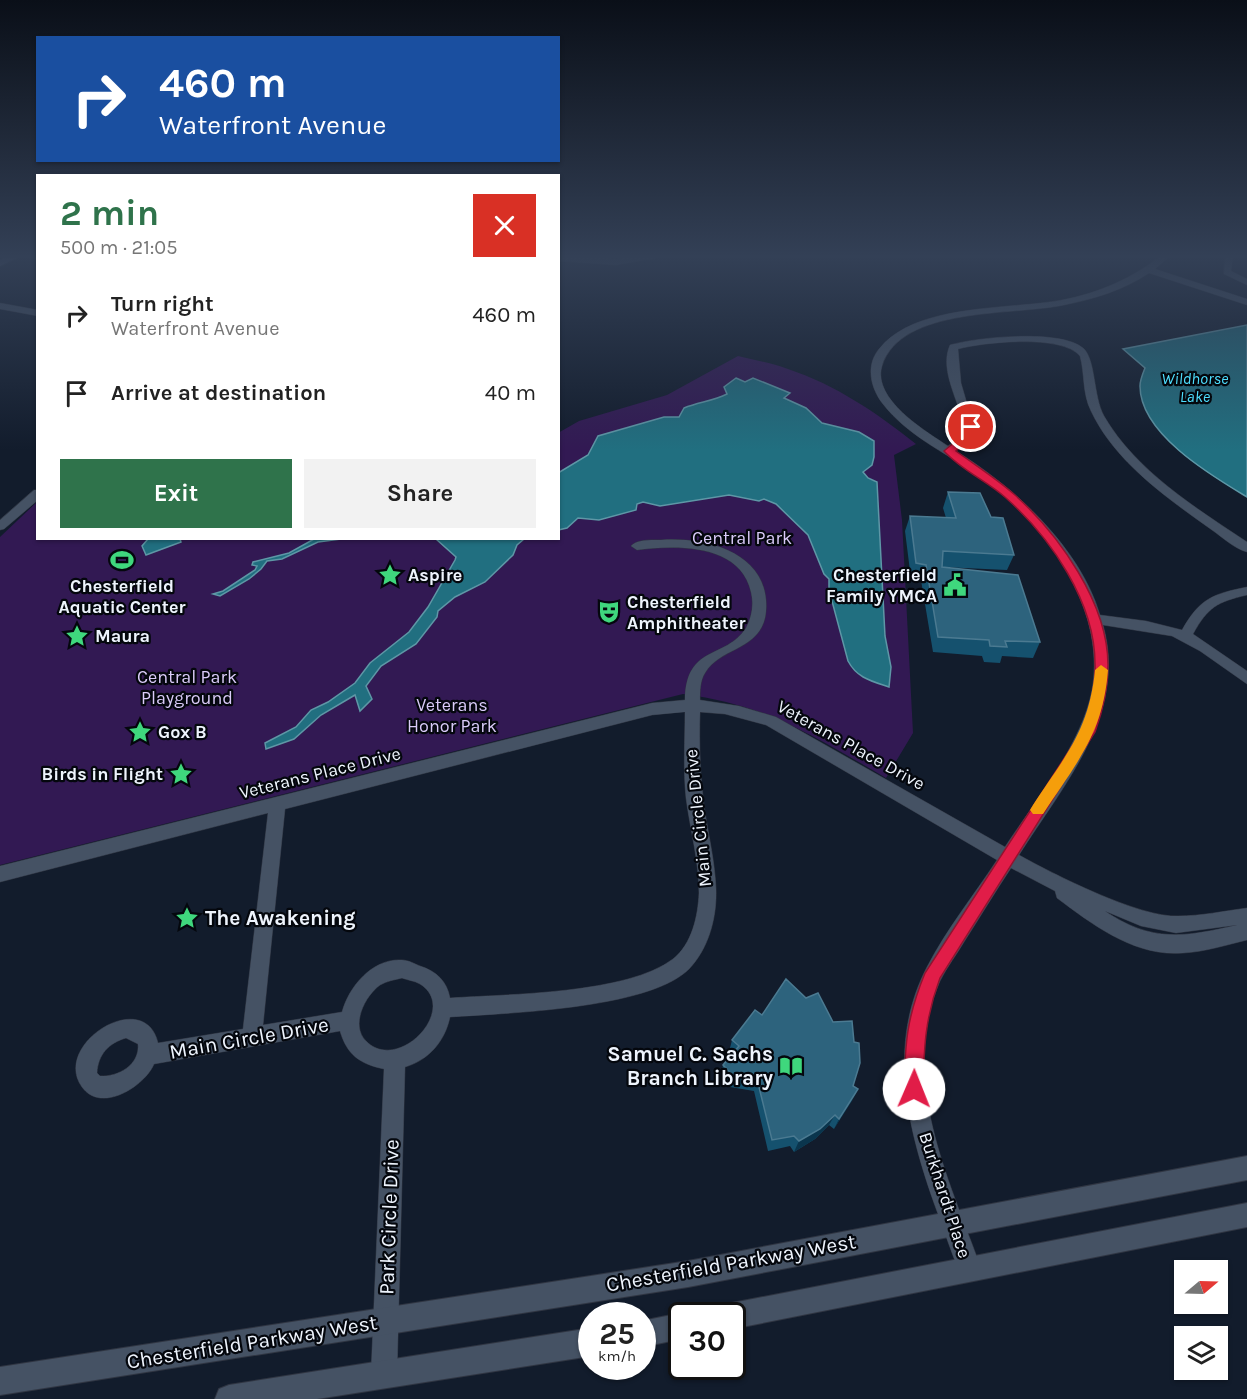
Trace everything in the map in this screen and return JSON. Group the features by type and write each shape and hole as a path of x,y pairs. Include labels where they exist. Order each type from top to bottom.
{"street":[{"name":"Burkhardt Place","path":"937,320 912,328 892,339 880,354 875,372 876,386 890,405 911,425 1002,489 1038,523 1078,582 1094,619 1102,664 1099,701 1088,732 934,973 921,1004 915,1035 914,1089 927,1145 969,1268"},
{"path":"949,451 969,435 971,427 960,400 950,354 953,347 975,341 1055,340 1073,345 1085,354 1089,365 1089,388 1093,406 1111,436 1129,456 1167,489 1247,548"},
{"path":"0,526 36,495"},
{"name":"Main Circle Drive","path":"395,1060 381,1060 367,1055 357,1046 351,1034 349,1020 352,1005 360,991 372,980 387,972 402,969 417,971 430,978 439,988 443,1008 574,996 651,981 680,966 696,945 705,925 706,863 693,799 690,756 694,680 699,669 714,656 743,639 760,611 759,593 752,577 738,562 704,546 675,543 637,546"},
{"path":"1185,637 1197,614 1209,600 1247,591"},
{"path":"1094,619 1151,626 1185,637 1247,679"},
{"name":"Veterans Place Drive","path":"0,874 652,709 693,704 731,708 771,721 1046,879"},
{"path":"252,1038 277,804"},
{"path":"1046,879 1149,920 1176,925 1247,916"},
{"path":"1046,879 1101,921 1140,939 1178,945 1247,932"},
{"path":"395,1060 412,1055 426,1045 437,1032 443,1008"},
{"name":"Main Circle Drive","path":"148,1055 349,1020"},
{"name":"Park Circle Drive","path":"384,1374 395,1060"},
{"name":"Chesterfield Parkway West","path":"0,1381 688,1274 1247,1168"},
{"path":"746,1313 1247,1215"},
{"path":"229,1399 578,1344"}],"green space":[{"name":"Central Park","path":"738,356 782,367 823,383 871,411 916,444 894,455 902,520 913,733 886,778 812,736 765,714 713,699 683,694 0,865 0,537 36,503 36,540 560,540 560,432 579,421 667,395"}],"water":[{"name":"Wildhorse Lake","path":"1247,325 1247,497 1180,452 1165,437 1152,421 1143,404 1140,386 1145,368 1123,349"},
{"path":"736,378 745,382 753,378 790,393 784,398 806,408 822,423 859,432 874,441 872,465 863,472 868,478 877,482 885,636 891,667 889,687 860,675 848,661 829,590 829,579 824,574 808,535 776,504 764,499 759,501 729,495 660,506 643,502 637,504 636,510 599,520 578,518 567,528 560,530 560,472 588,455 598,436 664,417 679,417 684,408 727,394 724,387"},
{"path":"147,540 180,540 181,542 146,555 142,546"},
{"path":"312,540 333,540 318,542 282,559 267,561 249,579 220,596 213,594 223,591 255,570 257,566 252,565 253,562 289,553"},
{"path":"437,540 523,540 517,545 513,555 485,582 455,597 438,611 437,617 416,644 381,666 366,686 372,699 360,711 355,695 321,715 294,739 266,749 265,743 296,727 311,710 328,702 355,683 370,663 409,632 428,607 456,557"}],"building":[{"name":"Chesterfield Family YMCA","path":"948,492 980,493 991,517 1003,518 1014,555 943,551 942,567 1018,575 1040,642 1005,641 1007,647 990,646 989,640 938,637 926,565 916,563 910,516 956,518"},
{"name":"Samuel C. Sachs Branch Library","path":"786,979 806,998 818,993 833,1022 852,1021 854,1042 859,1043 860,1063 853,1086 858,1089 839,1119 835,1115 820,1129 799,1141 794,1136 772,1140 757,1079 733,1076 723,1065 739,1046 732,1040 755,1010 762,1015"}],"slow traffic":[{"path":"1038,810 1088,732 1099,701 1101,670"}],"place":[{"name":"Chesterfield Aquatic Center","path":"122,560"},
{"name":"Aspire","path":"390,575"},
{"name":"Chesterfield Family YMCA","path":"955,585"},
{"name":"Chesterfield Amphitheater","path":"609,612"},
{"name":"Maura","path":"77,636"},
{"name":"Gox B","path":"140,732"},
{"name":"Birds in Flight","path":"181,774"},
{"name":"The Awakening","path":"187,918"},
{"name":"Samuel C. Sachs Branch Library","path":"791,1066"}],"route":[{"path":"914,1089 915,1035 921,1004 934,973 1088,732 1099,701 1102,664 1098,635 1090,608 1078,582 1038,523 1010,495 949,451 964,441 971,427"}],"park label":[{"name":"Central Park Playground","path":"187,687"},
{"name":"Veterans Honor Park","path":"452,715"}]}
